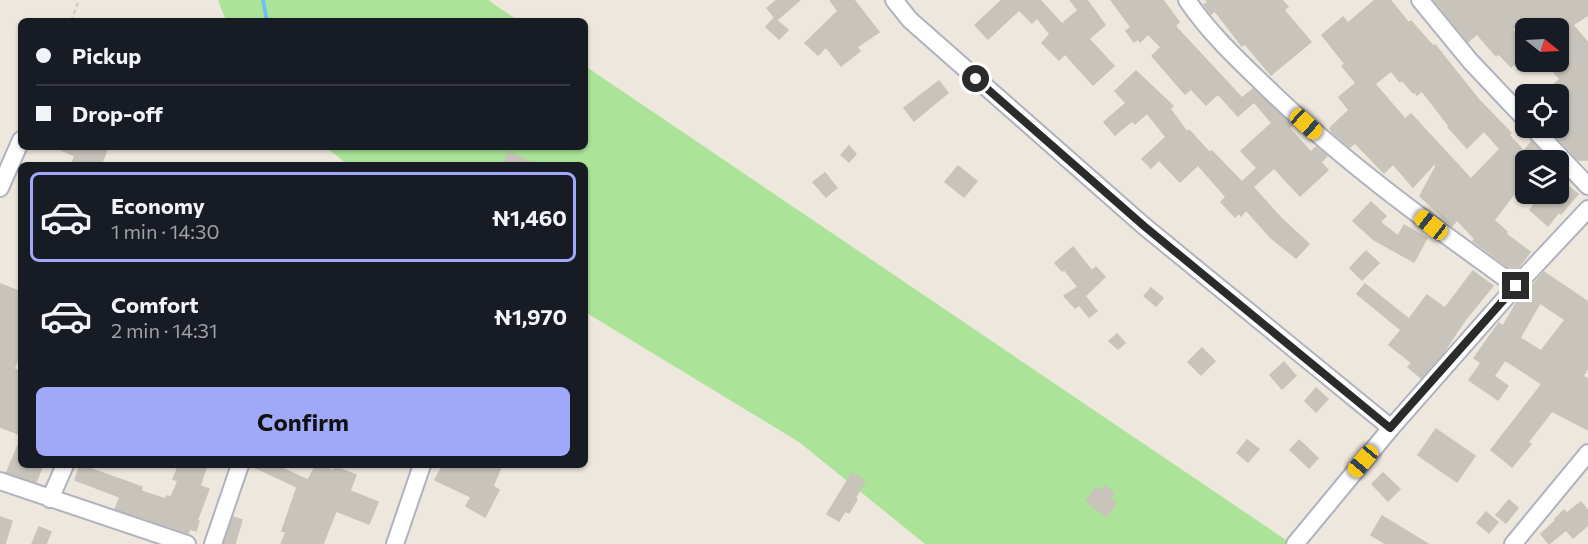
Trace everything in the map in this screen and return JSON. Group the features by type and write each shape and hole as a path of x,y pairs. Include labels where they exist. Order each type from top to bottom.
{"street":[{"path":"894,0 910,20 1144,226 1390,428"},
{"path":"1187,0 1228,50 1275,96 1353,165 1516,286"},
{"path":"1420,0 1471,62 1515,108"},
{"path":"1542,138 1588,186"},
{"path":"0,188 18,147"},
{"path":"1295,544 1390,428 1588,209"},
{"path":"1513,544 1588,453"},
{"path":"50,499 64,468"},
{"path":"213,544 239,468"},
{"path":"395,544 421,468"},
{"path":"0,481 187,544"}],"path":[{"path":"72,18 79,0"}],"green space":[{"path":"218,0 488,0 515,18 225,18"},
{"path":"588,68 1292,544 925,544 799,442 588,314 588,162 344,162 330,150 588,150"}],"building":[{"path":"777,0 800,0 777,20 767,8"},
{"path":"830,0 854,0 879,32 857,47 860,51 841,66 826,47 818,55 805,43 838,11"},
{"path":"1002,0 1040,0 1062,24 1078,10 1070,0 1087,0 1105,25 1089,39 1114,66 1093,85 1065,54 1059,60 1042,43 1050,34 1037,18 1032,23 1019,10 988,39 975,25"},
{"path":"1111,0 1163,0 1179,22 1176,27 1242,98 1253,89 1292,125 1289,128 1311,152 1316,147 1327,156 1321,162 1328,170 1300,196 1274,168 1253,187 1309,244 1296,258 1271,238 1246,210 1241,216 1239,213 1235,217 1221,202 1226,197 1198,165 1180,182 1159,160 1151,168 1142,159 1166,137 1147,113 1135,124 1132,121 1115,135 1104,122 1126,103 1115,91 1136,71 1173,106 1170,109 1187,132 1189,130 1242,182 1257,168 1241,151 1272,123 1254,102 1238,116 1218,94 1206,105 1191,89 1185,94 1152,56 1161,47 1148,34 1140,42 1138,39 1134,42 1126,31 1131,27"},
{"path":"1206,0 1282,0 1288,7 1284,10 1311,42 1271,75 1245,44 1242,46 1215,11 1211,14 1204,5 1208,2"},
{"path":"1375,0 1390,0 1409,23 1411,21 1433,46 1435,45 1523,150 1515,150 1515,193 1494,220 1507,232 1506,234 1530,252 1515,272 1473,241 1475,239 1457,220 1452,226 1420,196 1436,166 1434,164 1413,187 1393,164 1384,173 1355,143 1350,147 1332,132 1330,128 1349,110 1339,97 1356,83 1342,66 1345,64 1322,35 1343,17 1348,23","holes":["1391,71 1400,82 1402,80 1413,93 1414,91 1417,95 1422,91 1448,127 1467,148 1484,131 1500,149 1471,179 1411,114 1405,119 1375,84"]},
{"path":"1434,0 1588,0 1588,15 1573,25 1588,43 1588,160 1578,160 1557,138 1569,138 1569,84 1554,84 1560,79 1554,72 1569,72 1569,18 1515,18 1515,28 1511,28 1515,33 1515,64 1511,67 1499,54 1496,56 1477,34 1468,42"},
{"path":"774,18 788,30 779,39 766,27"},
{"path":"939,81 948,93 914,121 904,108"},
{"path":"1531,142 1538,150 1525,150"},
{"path":"849,146 856,154 849,162 841,155"},
{"path":"62,150 107,150 102,162 72,162 75,156"},
{"path":"509,152 531,162 504,162"},
{"path":"958,166 977,181 964,197 945,182"},
{"path":"825,173 837,188 826,197 813,182"},
{"path":"1569,187 1578,194 1561,214 1559,212 1548,226 1530,210 1534,205 1569,204"},
{"path":"1371,202 1386,216 1380,222 1398,236 1404,225 1427,238 1414,262 1374,240 1353,221"},
{"path":"1073,247 1092,271 1096,267 1105,277 1085,296 1097,311 1089,317 1079,305 1075,308 1064,296 1078,287 1064,269 1062,271 1055,263"},
{"path":"1366,251 1379,263 1362,280 1350,268"},
{"path":"1473,271 1493,286 1465,320 1441,356 1421,378 1408,367 1412,363 1389,345 1401,330 1357,294 1365,284 1409,319 1427,295 1445,308"},
{"path":"1544,272 1588,302 1588,368 1583,376 1588,379 1588,430 1552,411 1528,442 1531,444 1512,467 1491,450 1542,384 1505,360 1494,376 1508,386 1498,400 1469,380 1481,363 1474,358 1499,323 1503,326 1518,300","holes":["1540,303 1565,320 1541,351 1520,338"]},
{"path":"0,284 18,291 18,358 14,369 18,371 18,434 0,427"},
{"path":"1151,288 1163,298 1156,306 1144,296"},
{"path":"1117,334 1125,343 1118,349 1109,341"},
{"path":"1202,348 1215,361 1201,375 1188,362"},
{"path":"1284,362 1296,376 1282,389 1270,375"},
{"path":"1316,388 1328,399 1316,412 1305,401"},
{"path":"1436,429 1475,456 1457,482 1418,455"},
{"path":"1247,440 1259,449 1248,462 1237,453"},
{"path":"1299,440 1318,458 1309,468 1290,450"},
{"path":"18,445 18,468 42,468 36,482 7,472"},
{"path":"79,468 88,468 142,487 141,491 165,499 167,496 171,497 178,481 173,479 178,468 206,468 200,486 209,489 197,521 199,521 196,531 190,529 188,533 115,509 120,497 75,480"},
{"path":"256,468 282,468 308,480 314,468 327,468 333,471 338,468 356,475 350,491 378,502 369,524 336,511 323,544 281,544 286,532 282,531 297,487"},
{"path":"441,468 501,468 493,486 499,490 485,517 466,506 471,497 435,480"},
{"path":"852,473 865,481 849,513 845,511 839,521 827,514"},
{"path":"1383,473 1400,489 1388,501 1372,484"},
{"path":"1105,486 1114,493 1110,498 1116,503 1106,517 1086,501 1096,487 1101,491"},
{"path":"1509,500 1518,508 1506,523 1496,515"},
{"path":"1581,502 1588,511 1588,525 1573,538 1566,530 1549,544 1541,534 1564,510 1567,513"},
{"path":"1486,512 1498,522 1489,533 1477,523"},
{"path":"1382,516 1428,544 1386,544 1371,535"},
{"path":"0,517 12,521 5,544 0,544"},
{"path":"233,517 242,520 235,544 224,544"},
{"path":"39,527 51,532 46,544 32,544"}],"waterway":[{"path":"263,0 266,18"}],"route":[{"path":"976,79 1144,226 1390,428 1516,286"}]}
